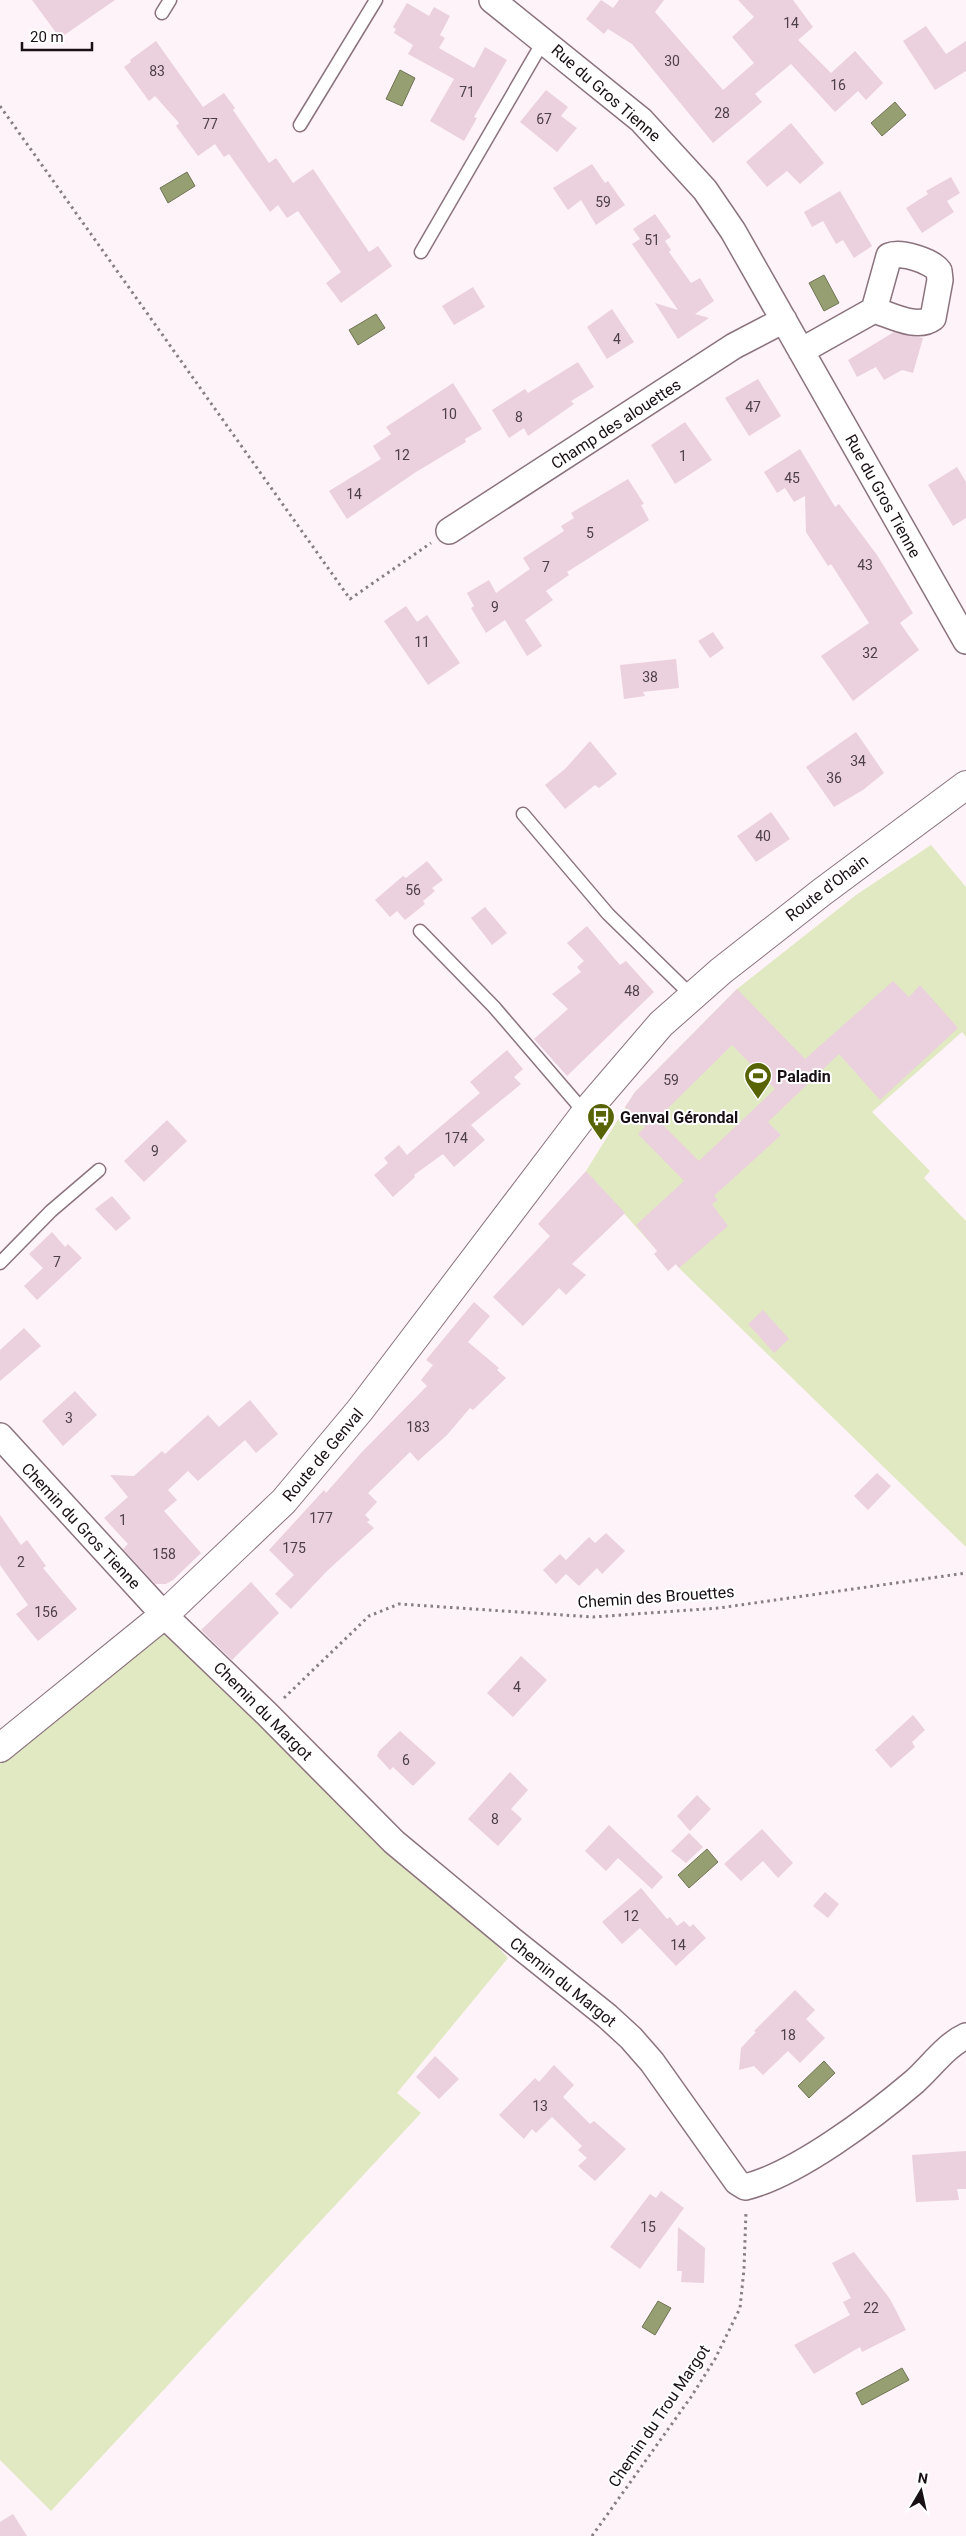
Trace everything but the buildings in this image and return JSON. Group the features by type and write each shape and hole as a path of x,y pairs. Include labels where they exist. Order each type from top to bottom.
{"main road":[{"name":"Route d'Ohain","path":"588,1111 661,1024 692,996 822,892 966,785"},
{"name":"Route de Genval","path":"0,1748 164,1615 284,1502 322,1458 588,1111"}],"street":[{"name":"Rue du Gros Tienne","path":"492,0 641,120 681,161 705,190 733,231 966,641"},
{"path":"801,351 874,310"},
{"name":"Champ des alouettes","path":"449,531 734,346 784,320"},
{"name":"Chemin du Gros Tienne","path":"0,1436 164,1615"},
{"name":"Chemin du Margot","path":"164,1615 268,1714 394,1842 512,1940 608,2016 631,2038 652,2062 736,2182 746,2187"},
{"path":"746,2187 759,2184 799,2163 847,2132 888,2103 965,2037"}],"lane":[{"path":"162,13 170,0"},
{"path":"300,125 376,0"},
{"path":"421,252 544,40"},
{"path":"523,814 608,914 692,996"},
{"path":"420,931 494,1007 588,1111"},
{"path":"0,1263 51,1211 99,1170"}],"path":[{"path":"0,106 350,599 449,531"},
{"name":"Chemin des Brouettes","path":"268,1714 369,1616 399,1604 593,1617 718,1608 966,1572"},
{"name":"Chemin du Trou Margot","path":"592,2536 691,2397 715,2359 740,2308 747,2227 746,2187"}],"shaded area":[{"path":"400,70 415,78 402,106 386,99"},
{"path":"895,102 906,115 882,136 871,123"},
{"path":"187,172 195,186 168,203 160,188"},
{"path":"824,275 839,303 824,311 809,283"},
{"path":"376,314 385,328 358,345 349,330"},
{"name":"Paladin","path":"931,845 966,887 966,1037 962,1032 872,1112 930,1171 924,1178 966,1221 966,1547 681,1270 658,1243 653,1246 586,1171 635,1092 737,989 856,895"},
{"path":"171,1619 411,1852 508,1958 397,2093 421,2113 51,2511 0,2460 0,1763"},
{"path":"707,1849 718,1862 689,1888 678,1875"},
{"path":"824,2061 835,2073 809,2098 798,2086"},
{"path":"658,2301 671,2308 655,2335 642,2327"},
{"path":"902,2368 909,2380 862,2405 856,2393"}],"place":[{"name":"Paladin","path":"758,1100"},
{"name":"Genval Gérondal","path":"601,1141"}]}
